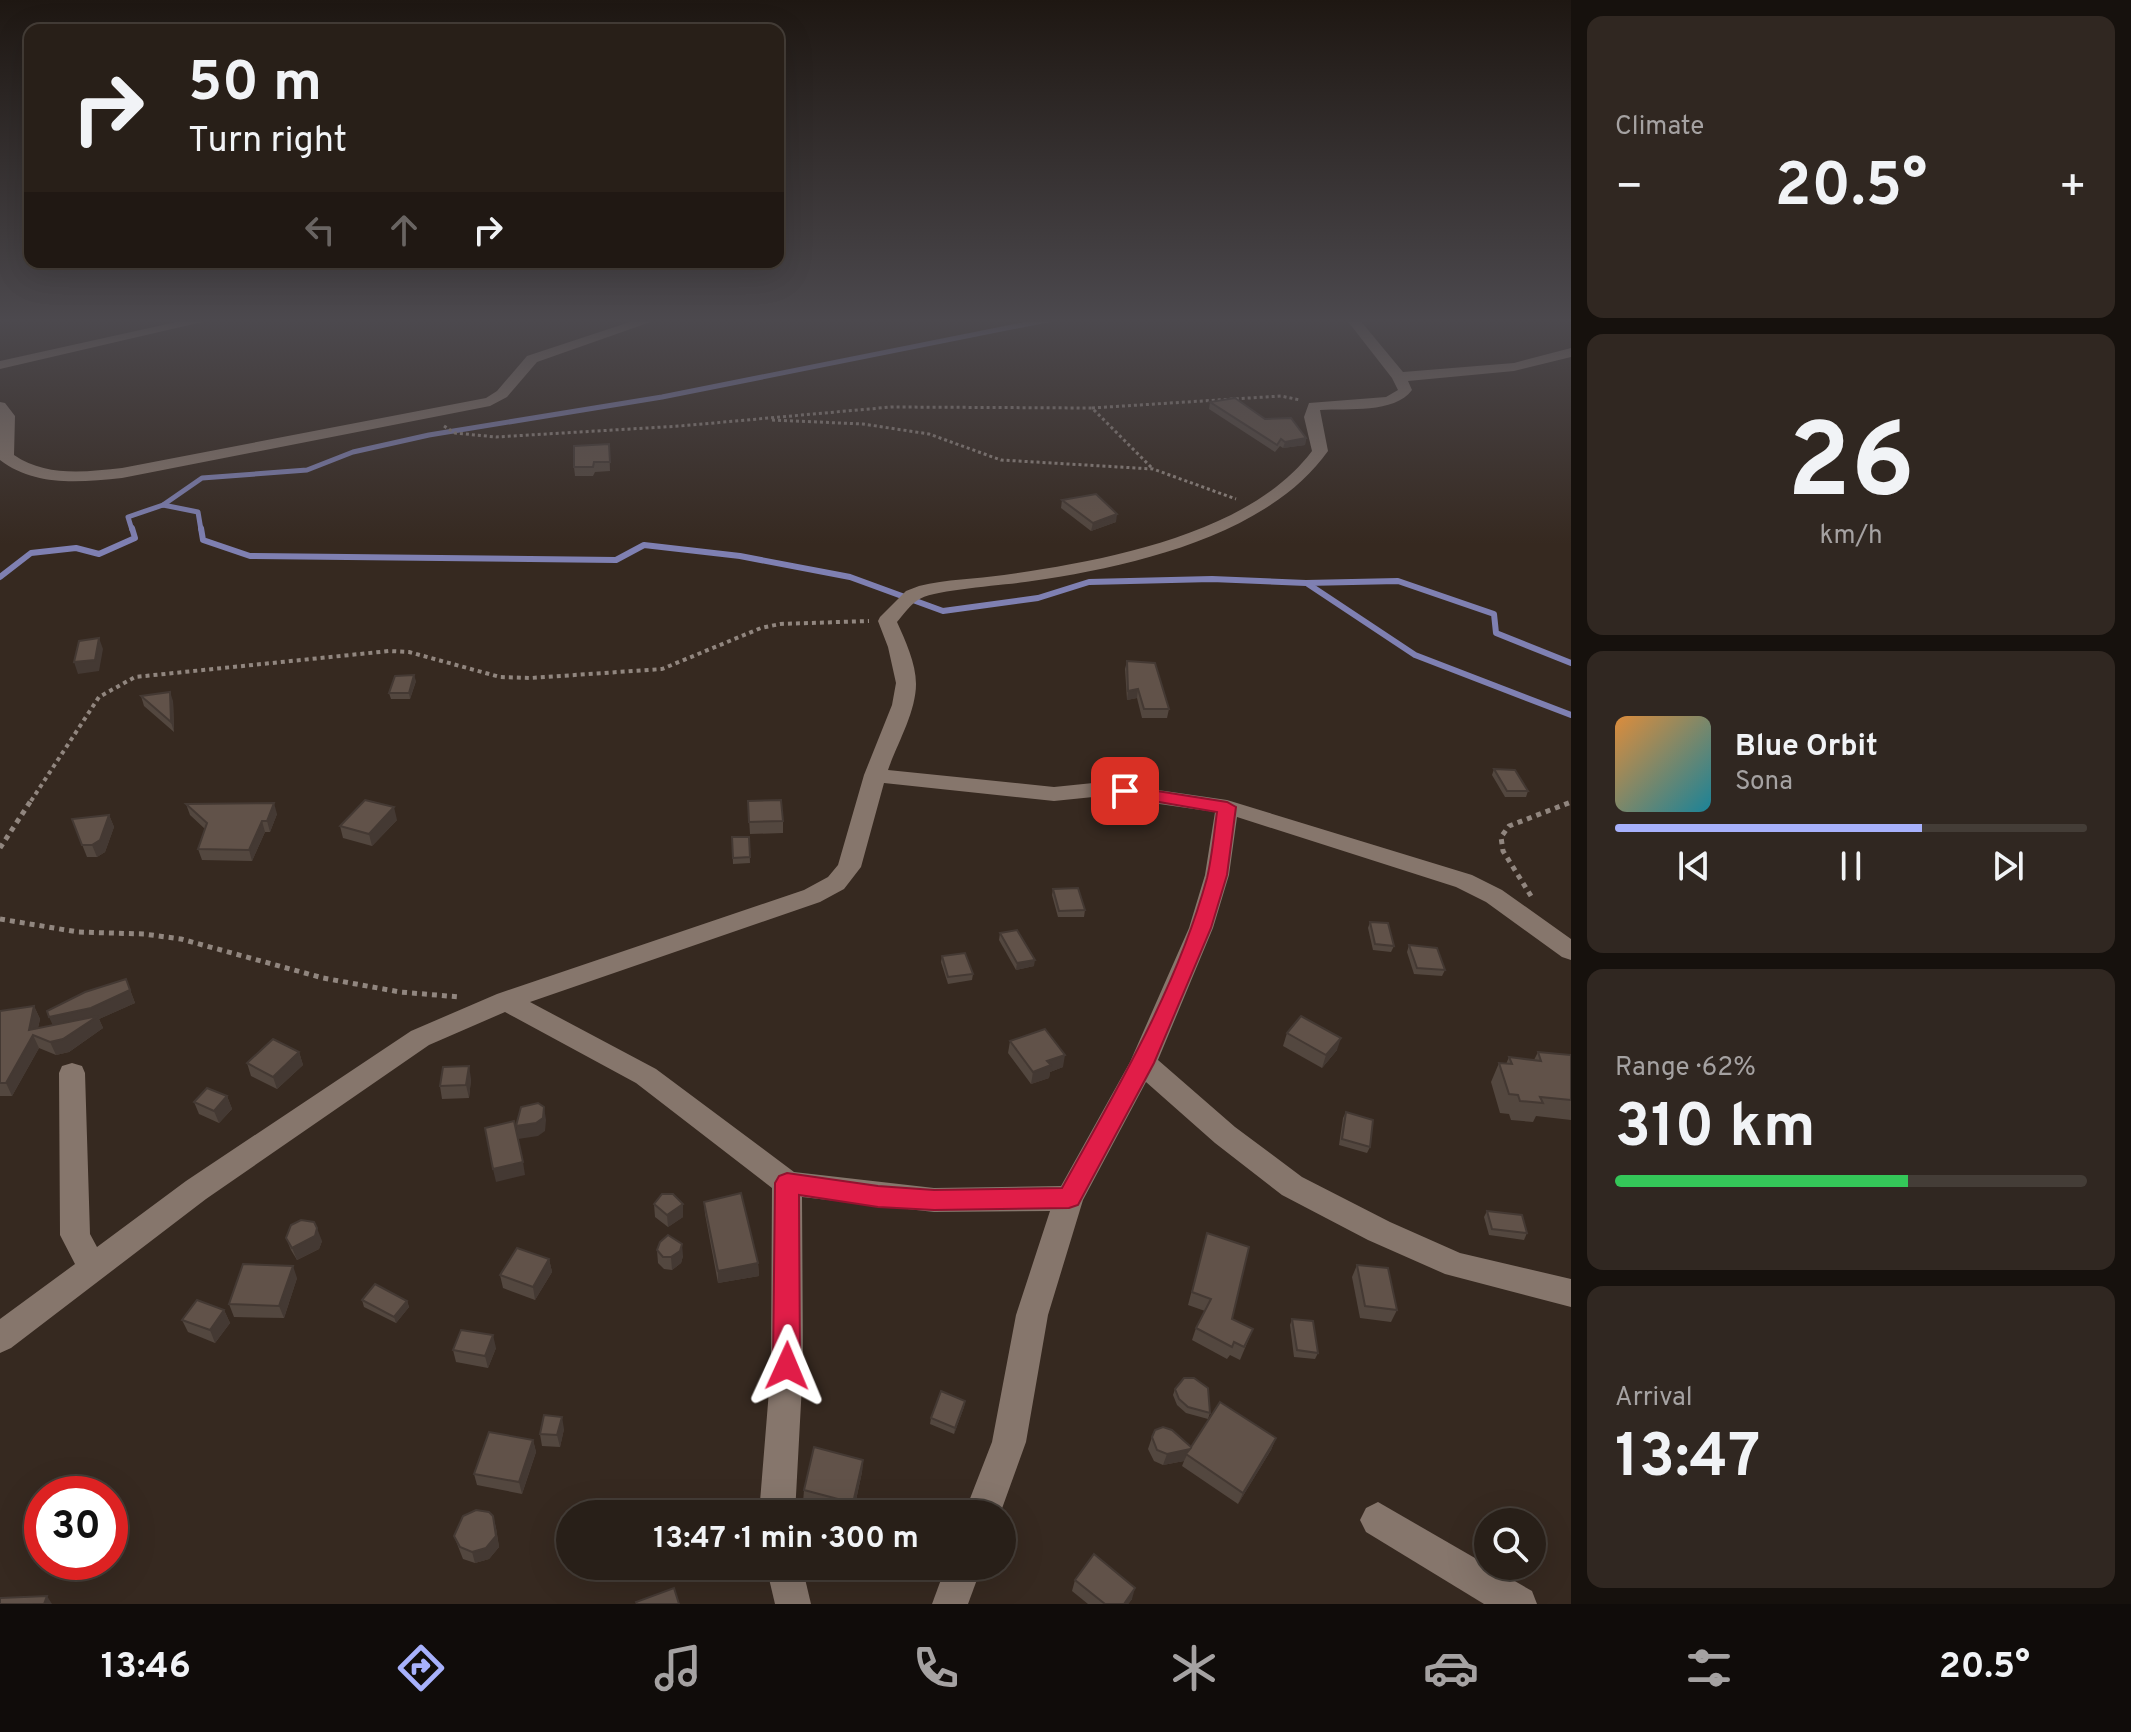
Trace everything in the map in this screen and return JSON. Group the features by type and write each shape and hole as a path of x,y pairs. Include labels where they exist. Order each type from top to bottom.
{"street":[{"path":"0,406 8,416 6,457 18,467 63,476 122,473 490,402 502,394"},
{"path":"0,1338 196,1190 420,1038 506,1001 812,896 836,883 849,867 875,775 902,705 906,683 898,647 887,621 912,595 925,590 1022,578 1133,557 1188,539 1258,507 1310,467 1320,451 1319,437 1312,419 1314,406 1373,404 1398,398 1402,394"},
{"path":"875,775 1046,794 1103,789 1227,807 1481,888 1571,951"},
{"path":"987,1500 1009,1442 1032,1315 1069,1198 1143,1063 1201,928 1217,875 1227,807"},
{"path":"506,1001 646,1076 787,1183 878,1196 934,1200 1069,1198"},
{"path":"1143,1063 1225,1135 1292,1186 1379,1231 1456,1265 1571,1293"},
{"path":"72,1073 75,1235 93,1268"},
{"path":"778,1500 787,1366 787,1183"},
{"path":"1378,1520 1519,1604"},
{"path":"787,1580 793,1604"},
{"path":"950,1604 959,1580"}],"path":[{"path":"442,425 455,433 496,437 891,407 1092,408 1281,396 1314,406"},
{"path":"1092,408 1153,469"},
{"path":"753,419 849,423 929,434 1001,460 1153,469 1258,507"},
{"path":"0,848 99,697 135,677 389,651 409,652 500,677 531,678 647,670 680,664 761,628 780,624 887,621"},
{"path":"1533,899 1509,862 1501,837 1509,826 1571,802"},
{"path":"0,920 78,932 144,934 181,939 323,978 400,992 460,997"}],"building":[{"path":"1235,398 1265,419 1291,418 1306,438 1285,442 1281,439 1277,445 1210,402"},
{"path":"609,444 610,462 594,462 593,467 574,467 574,446"},
{"path":"1096,494 1117,514 1093,523 1062,500"},
{"path":"99,638 95,660 74,662 79,641"},
{"path":"1127,661 1155,663 1169,709 1144,709 1138,689 1128,691"},
{"path":"414,675 409,693 389,693 395,676"},
{"path":"170,692 171,722 141,696"},
{"path":"1494,769 1515,770 1528,791 1507,791"},
{"path":"365,800 394,807 369,834 340,826"},
{"path":"781,800 783,821 749,822 748,801"},
{"path":"274,803 249,850 198,849 207,823 186,804"},
{"path":"109,815 100,840 92,845 82,845 72,819"},
{"path":"732,837 749,837 750,857 733,858"},
{"path":"1078,888 1085,910 1059,911 1053,889"},
{"path":"1370,922 1388,923 1394,946 1375,944"},
{"path":"1017,930 1035,960 1017,963 1000,933"},
{"path":"1409,945 1437,948 1445,970 1417,968"},
{"path":"965,953 973,974 948,977 942,956"},
{"path":"126,979 130,990 91,1008 49,1017 47,1011 85,992"},
{"path":"34,1006 29,1030 98,1016 63,1039 50,1042 33,1035 6,1083 0,1083 0,1011"},
{"path":"1301,1016 1341,1038 1326,1055 1287,1033"},
{"path":"1045,1029 1065,1055 1047,1061 1051,1065 1033,1072 1010,1041"},
{"path":"273,1039 299,1052 273,1077 247,1063"},
{"path":"1538,1052 1571,1055 1571,1100 1540,1097 1543,1103 1520,1101 1518,1095 1509,1094 1499,1063 1512,1064 1509,1057 1541,1061"},
{"path":"469,1066 466,1085 440,1086 443,1067"},
{"path":"207,1088 227,1096 214,1111 194,1102"},
{"path":"538,1103 544,1107 543,1118 536,1123 516,1126 521,1107"},
{"path":"1346,1112 1373,1120 1370,1147 1342,1139"},
{"path":"514,1121 523,1162 493,1169 485,1128"},
{"path":"741,1193 758,1263 718,1271 704,1202"},
{"path":"662,1194 673,1194 683,1204 667,1215 654,1204"},
{"path":"1487,1211 1522,1215 1527,1233 1492,1229"},
{"path":"301,1220 314,1222 317,1228 315,1236 292,1248 286,1238 291,1225"},
{"path":"1207,1233 1249,1247 1232,1319 1253,1329 1244,1347 1234,1342 1232,1347 1196,1328 1211,1299 1192,1292"},
{"path":"668,1235 682,1244 680,1251 671,1257 663,1257 657,1250"},
{"path":"517,1248 549,1259 533,1287 500,1275"},
{"path":"243,1264 293,1266 279,1306 229,1304"},
{"path":"1357,1265 1388,1268 1397,1310 1365,1306"},
{"path":"375,1284 407,1301 394,1317 362,1300"},
{"path":"197,1300 224,1310 210,1330 182,1320"},
{"path":"1292,1319 1313,1321 1318,1353 1297,1350"},
{"path":"461,1330 493,1335 485,1356 453,1350"},
{"path":"1184,1378 1194,1378 1208,1388 1210,1413 1188,1407 1179,1399 1175,1389"},
{"path":"941,1391 965,1401 955,1428 931,1418"},
{"path":"1220,1402 1276,1438 1243,1493 1186,1454 1190,1449 1167,1454 1157,1450 1152,1437 1155,1430 1163,1427 1172,1430 1191,1447"},
{"path":"544,1415 562,1417 557,1435 540,1434"},
{"path":"489,1432 533,1440 519,1482 474,1474"},
{"path":"814,1447 863,1460 854,1500 804,1490"},
{"path":"476,1510 489,1512 493,1516 496,1536 486,1548 472,1552 460,1547 454,1536 463,1516"},
{"path":"1094,1554 1135,1588 1124,1604 1105,1604 1075,1580"},
{"path":"674,1588 679,1604 636,1602"},
{"path":"47,1596 44,1604 0,1604 0,1598"}],"waterway":[{"path":"163,505 202,478 307,470 353,452 429,435 678,394"},
{"path":"132,530 128,517 163,505"},
{"path":"163,505 198,512 201,530"},
{"path":"0,577 31,553 76,548 99,554 135,538 132,528"},
{"path":"201,528 203,540 250,556 616,560 644,545 740,556 850,577 943,611 1038,598 1089,582 1212,579 1306,583 1398,581 1494,614 1496,633 1571,663"},
{"path":"1308,584 1415,655 1571,715"}],"route":[{"path":"787,1366 787,1183 878,1196 934,1200 1069,1198 1143,1063 1201,928 1217,875 1227,807 1125,791"}]}
